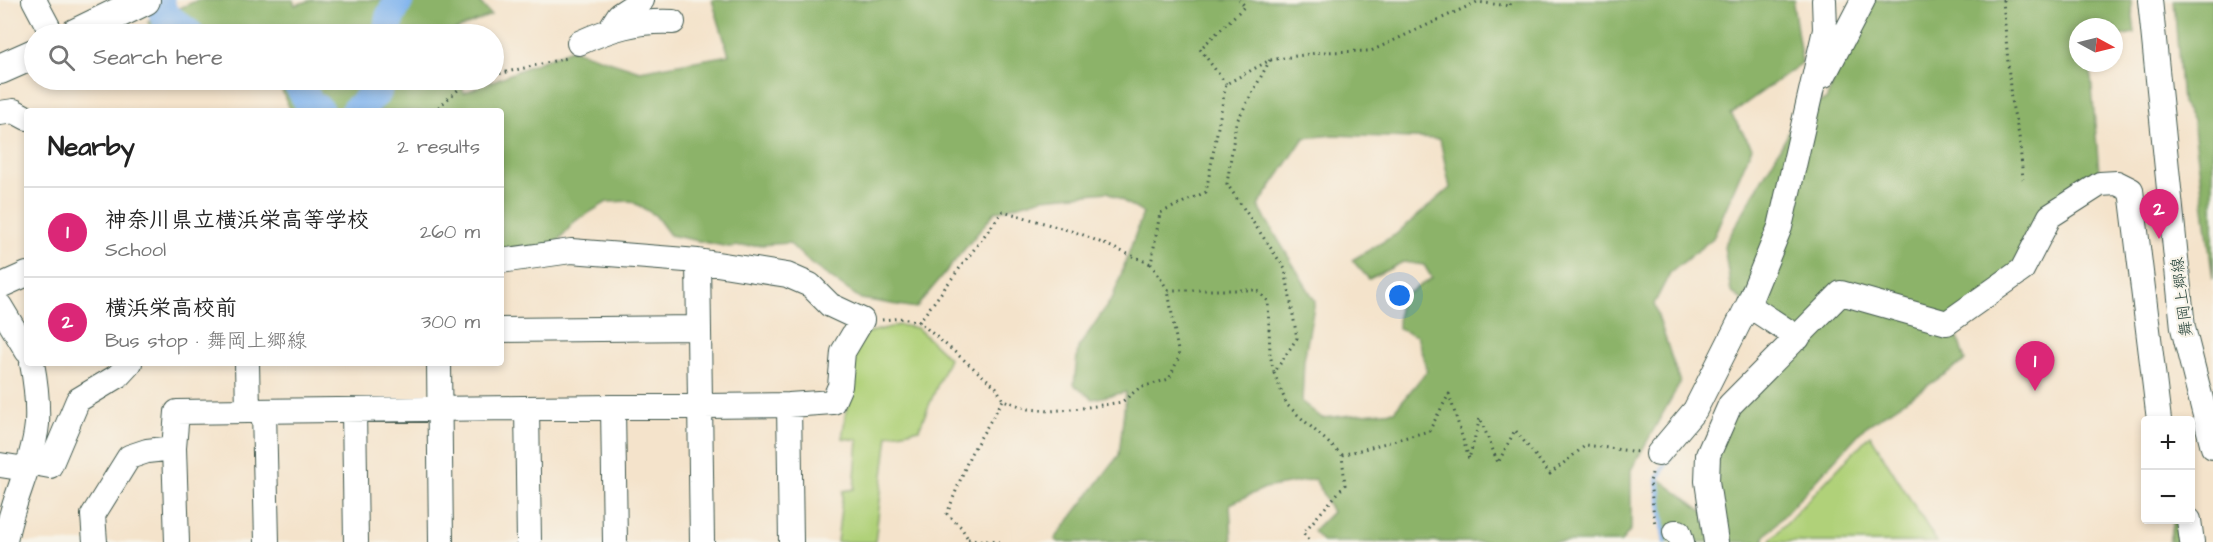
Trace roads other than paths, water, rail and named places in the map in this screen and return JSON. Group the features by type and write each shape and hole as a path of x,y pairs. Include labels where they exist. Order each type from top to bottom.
{"main road":[{"path":"96,24 141,2"},
{"path":"0,69 24,58"}],"street":[{"path":"34,0 47,24"},
{"path":"610,29 620,15 642,0"},
{"path":"1662,449 1695,410 1748,304 1780,227 1825,30 1824,0"},
{"path":"1812,91 1821,81 1863,0"},
{"name":"舞岡上郷線","path":"2150,0 2183,328 2213,447"},
{"path":"577,50 610,29 648,20 673,22"},
{"path":"0,113 14,111 24,116"},
{"path":"1716,542 1707,481 1708,455 1730,405 1841,293 1947,323 2022,270 2050,216 2100,184 2117,183 2131,190 2159,416"},
{"path":"177,542 174,448 177,412 789,405 833,402 840,386 843,352 862,320 830,304 810,285 787,275 698,261 571,251 504,261"},
{"path":"698,261 702,542"},
{"path":"0,286 24,275"},
{"path":"1748,304 1798,338"},
{"path":"0,306 24,346"},
{"path":"504,330 699,328"},
{"path":"5,542 8,523 27,465 36,426 37,391 33,366"},
{"path":"0,465 50,466 78,400 118,376 127,366"},
{"path":"248,366 256,411 267,542"},
{"path":"439,366 441,542"},
{"path":"789,405 791,542"},
{"path":"612,407 615,542"},
{"path":"527,408 529,542"},
{"path":"354,410 356,542"},
{"path":"95,542 93,515 129,457 147,451 174,448"},
{"path":"2190,524 2192,542"}],"waterway":[{"path":"159,0 164,15 176,24"},
{"path":"389,24 399,0"},
{"path":"302,90 310,104 316,108"},
{"path":"358,108 377,90"},
{"path":"1665,542 1658,478 1670,457"}],"place":[{"name":"横浜栄高校前","path":"2159,239"},
{"name":"神奈川県立横浜栄高等学校","path":"2035,391"}]}
